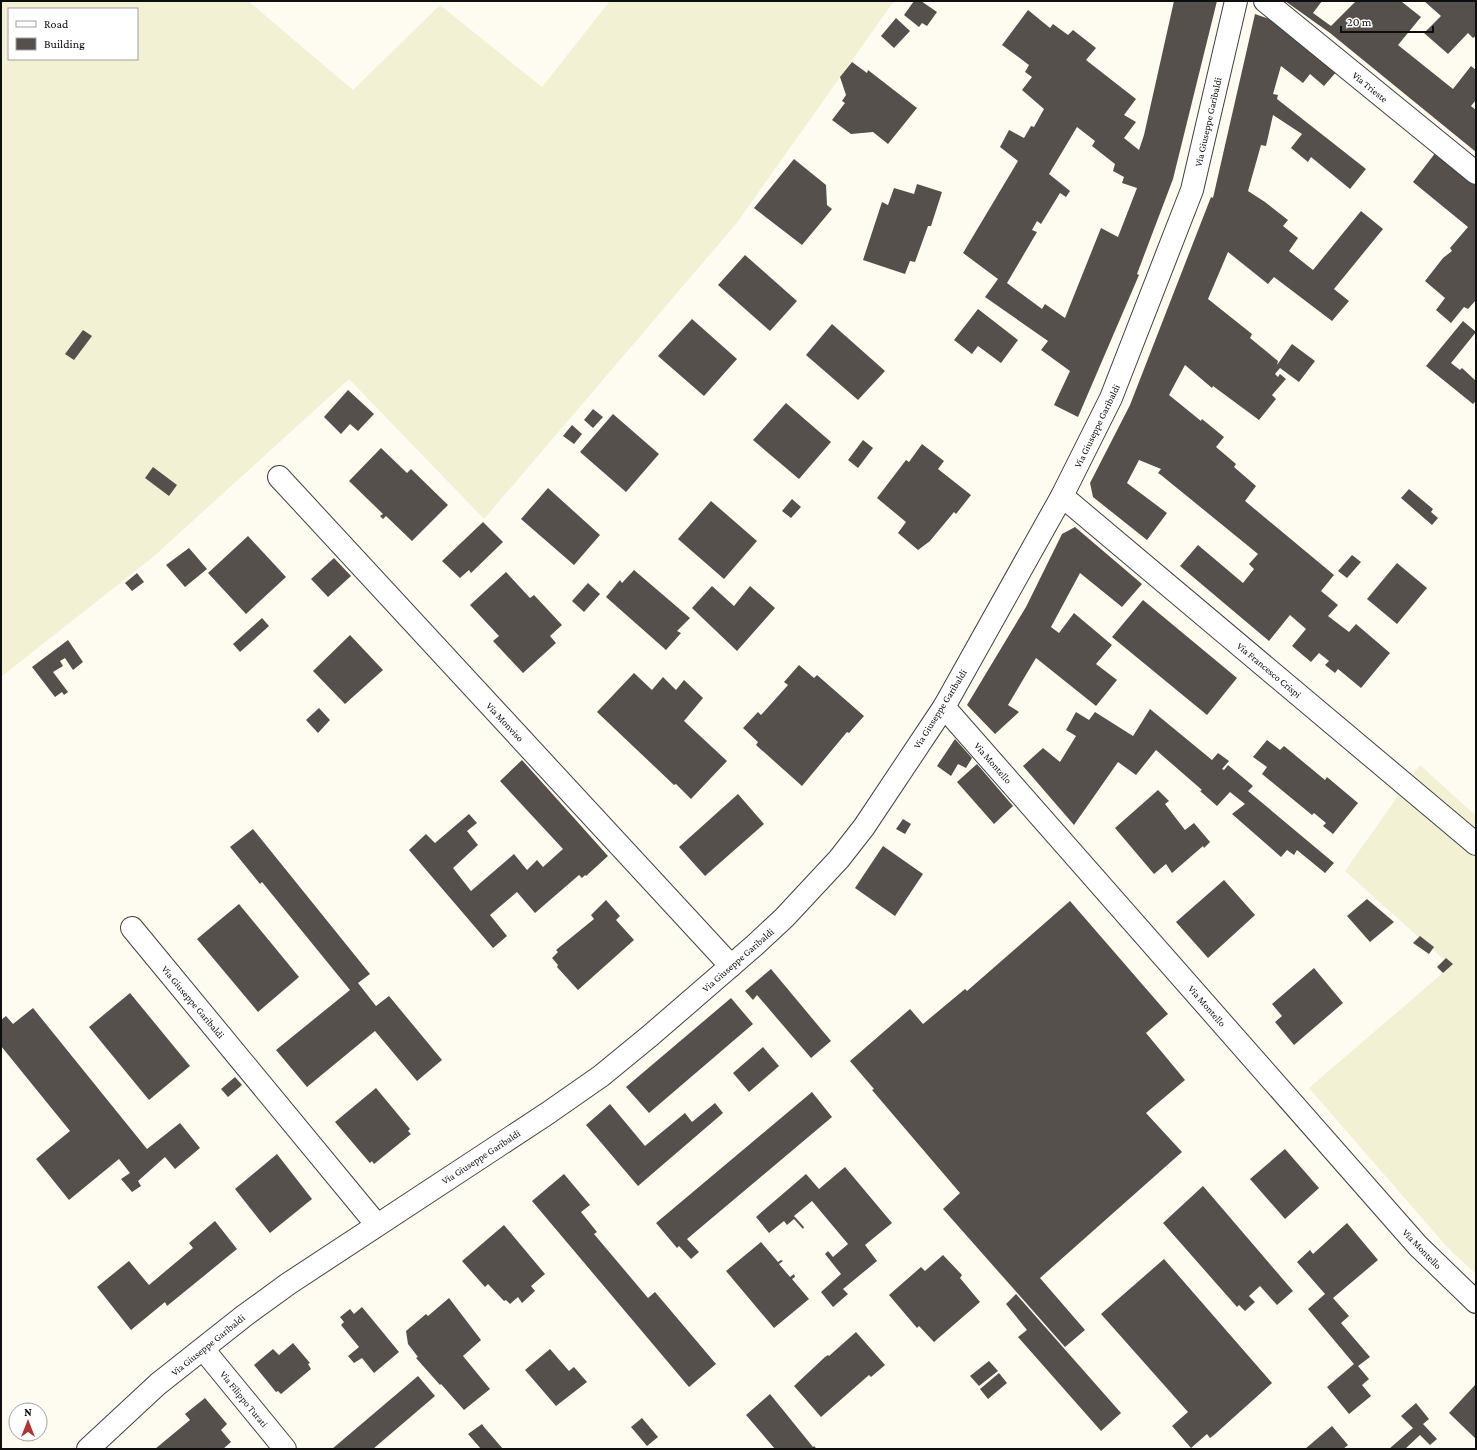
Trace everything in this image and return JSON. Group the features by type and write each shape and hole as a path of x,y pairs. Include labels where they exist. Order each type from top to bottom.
{"street":[{"name":"Via Giuseppe Garibaldi","path":"88,1449 158,1384 288,1284 548,1113 601,1076 731,966 784,918 839,859 864,827 944,706 1062,496 1111,398 1192,190 1236,1"},
{"name":"Via Trieste","path":"1265,1 1476,173"},
{"name":"Via Monviso","path":"279,477 731,966"},
{"name":"Via Francesco Crispi","path":"1062,496 1476,844"},
{"name":"Via Montello","path":"944,706 1418,1246 1476,1302"},
{"name":"Via Giuseppe Garibaldi","path":"132,928 377,1225"},
{"name":"Via Filippo Turati","path":"203,1349 285,1449"}],"green space":[{"path":"1,1 248,1 353,90 440,5 542,87 610,1 894,1 736,224 484,519 349,379 153,557 1,677"},
{"path":"1420,765 1476,816 1476,1274 1448,1248 1309,1088 1451,966 1345,871"}],"building":[{"path":"914,1 921,1 937,12 927,26 922,23 919,27 904,15"},
{"path":"1174,1 1217,1 1173,179 1137,274 1139,275 1078,417 1054,405 1070,371 1041,350 1048,341 985,297 998,279 963,253 1018,161 1000,147 1009,130 1024,138 1031,126 1034,127 1044,109 1022,90 1032,77 1025,72 1029,65 1002,45 1028,10 1050,28 1053,24 1068,35 1073,30 1096,48 1086,60 1136,99 1124,115 1136,122 1124,138 1139,150 1144,135","holes":["1077,127 1095,141 1092,146 1115,164 1113,171 1124,177 1122,183 1137,188 1118,237 1101,228 1065,318 1045,304 1042,309 1007,283 1037,232 1032,230 1037,221 1041,224 1060,193 1066,197 1070,191 1049,174"]},
{"path":"1285,1 1322,1 1313,13 1331,26 1356,1 1403,1 1402,2 1421,17 1398,45 1453,89 1471,66 1476,70 1476,100 1471,106 1476,110 1476,152 1330,33"},
{"path":"1424,1 1476,1 1476,36 1473,38 1468,33 1448,54 1424,33 1441,16"},
{"path":"1255,14 1280,23 1337,71 1324,86 1310,74 1303,83 1281,66 1273,94 1278,95 1277,99 1366,169 1350,189 1311,157 1308,162 1291,148 1302,134 1273,115 1266,146 1261,145 1248,191 1288,220 1283,226 1298,238 1289,251 1313,270 1361,211 1383,229 1334,289 1349,301 1332,321 1274,277 1268,284 1228,252 1208,299 1252,334 1250,338 1278,361 1277,365 1292,344 1315,361 1299,382 1280,368 1275,374 1278,377 1280,374 1286,379 1272,395 1276,399 1259,420 1213,386 1212,388 1185,365 1169,395 1201,421 1202,419 1224,437 1216,447 1236,464 1234,467 1256,486 1245,501 1334,575 1321,591 1338,605 1328,616 1349,632 1356,624 1390,653 1361,688 1338,669 1335,673 1325,665 1329,661 1319,653 1311,662 1292,646 1306,629 1290,615 1269,641 1180,566 1198,545 1243,583 1254,569 1249,564 1258,554 1158,473 1161,469 1139,460 1127,483 1167,513 1147,540 1093,497 1090,483 1130,405 1211,197 1213,198"},
{"path":"896,18 910,31 894,48 881,36"},
{"path":"852,62 867,73 868,70 917,108 888,144 873,132 851,134 832,120 845,103 842,101 846,95 840,77"},
{"path":"1436,152 1476,185 1476,300 1468,309 1464,307 1451,323 1436,310 1445,298 1425,281 1443,258 1452,251 1450,248 1468,227 1413,182"},
{"path":"794,159 826,185 827,205 832,209 802,245 754,208"},
{"path":"917,184 942,192 931,226 928,226 915,262 910,261 905,274 863,260 882,202 888,205 894,188 914,194"},
{"path":"745,255 797,301 770,331 718,285"},
{"path":"978,309 1018,340 1001,363 978,346 972,354 954,340"},
{"path":"692,319 737,359 704,396 658,356"},
{"path":"1463,321 1476,332 1451,363 1460,370 1462,368 1476,381 1476,401 1473,404 1426,366"},
{"path":"832,324 885,371 858,400 806,355"},
{"path":"83,330 92,336 74,360 65,354"},
{"path":"348,390 374,414 358,431 350,424 341,434 324,417"},
{"path":"786,403 831,442 799,479 753,440"},
{"path":"593,409 603,417 593,428 584,420"},
{"path":"613,414 659,454 626,492 580,452"},
{"path":"572,425 582,434 574,444 563,436"},
{"path":"863,440 873,448 858,468 848,460"},
{"path":"922,444 944,461 938,469 971,495 956,514 954,512 930,541 918,550 898,533 906,522 877,498 906,460 909,462"},
{"path":"381,448 407,473 411,469 448,505 412,541 386,516 383,519 380,516 383,514 349,481"},
{"path":"153,467 177,485 169,496 145,478"},
{"path":"548,488 600,535 574,565 521,519"},
{"path":"1409,489 1433,509 1431,512 1438,518 1432,525 1401,498"},
{"path":"792,499 801,507 791,518 782,511"},
{"path":"711,501 757,541 724,579 678,539"},
{"path":"483,522 503,542 471,573 469,570 460,578 442,561"},
{"path":"1075,527 1142,584 1122,607 1080,573 1051,627 1059,633 1074,613 1112,645 1096,664 1117,680 1096,706 1036,658 1008,705 1019,712 995,734 967,705 1026,607 1062,534"},
{"path":"248,536 286,577 246,614 208,573"},
{"path":"189,548 207,569 185,587 166,565"},
{"path":"1352,555 1361,562 1347,578 1338,571"},
{"path":"334,558 351,576 328,597 311,579"},
{"path":"1397,563 1427,588 1397,624 1367,599"},
{"path":"634,570 690,618 677,631 681,633 666,650 606,597 620,580 622,583"},
{"path":"506,572 530,598 534,595 562,625 550,636 556,643 523,673 493,641 499,636 470,605"},
{"path":"137,573 144,582 132,591 125,583"},
{"path":"588,583 600,594 584,612 572,601"},
{"path":"712,586 734,606 750,586 775,608 737,651 692,608"},
{"path":"1143,600 1237,678 1207,715 1112,637"},
{"path":"262,618 269,626 240,652 233,644"},
{"path":"350,635 383,670 345,704 313,671"},
{"path":"68,640 83,662 73,670 65,658 60,661 63,666 53,672 68,692 64,695 62,692 55,697 32,667"},
{"path":"799,665 814,678 817,675 864,716 849,733 847,732 802,786 756,745 758,742 743,728 758,712 761,715 788,685 784,682"},
{"path":"634,673 652,690 663,677 676,690 684,680 703,698 684,721 727,761 691,799 676,784 674,785 597,712"},
{"path":"319,708 330,720 318,733 306,720"},
{"path":"1150,709 1212,760 1218,753 1229,761 1222,769 1224,770 1228,765 1253,786 1248,791 1334,863 1325,873 1297,850 1294,855 1287,850 1281,857 1232,814 1245,804 1230,792 1217,806 1200,791 1202,790 1156,750 1136,775 1118,762 1074,825 1023,766 1043,748 1060,762 1076,736 1066,730 1076,712 1089,720 1095,712 1133,736"},
{"path":"955,739 972,758 966,768 958,764 951,776 937,766"},
{"path":"1267,740 1280,750 1284,746 1325,780 1327,777 1358,803 1333,834 1323,826 1326,823 1314,813 1312,815 1262,774 1267,767 1253,757"},
{"path":"522,760 608,856 586,876 585,875 582,878 579,875 535,913 517,892 490,915 507,936 493,948 409,850 426,834 435,843 469,814 477,823 467,831 478,845 453,868 471,891 514,854 527,870 537,860 543,867 563,849 500,781"},
{"path":"977,764 1013,806 994,824 957,782"},
{"path":"1158,790 1169,801 1165,804 1185,830 1194,823 1210,842 1204,848 1203,846 1172,873 1166,864 1154,874 1115,828"},
{"path":"738,794 764,824 705,876 679,847"},
{"path":"903,819 911,824 905,834 896,829"},
{"path":"253,829 370,974 358,983 376,1006 389,996 442,1060 417,1081 375,1031 307,1087 276,1050 350,990 262,882 260,884 230,847"},
{"path":"883,846 923,874 895,916 855,888"},
{"path":"1224,880 1255,915 1208,958 1176,922"},
{"path":"1367,899 1394,922 1370,942 1347,916"},
{"path":"606,900 620,916 616,920 634,940 578,990 557,967 558,965 552,958 558,952 556,950 594,919 591,915"},
{"path":"1070,901 1168,1014 1146,1033 1185,1080 1146,1113 1182,1152 1040,1278 1085,1330 1065,1347 943,1209 960,1193 872,1090 874,1089 850,1061 910,1009 923,1024 965,989 967,991"},
{"path":"239,904 299,977 258,1012 197,939"},
{"path":"1420,936 1434,947 1429,954 1413,943"},
{"path":"1446,958 1453,964 1443,973 1437,967"},
{"path":"1314,968 1343,1003 1294,1045 1275,1022 1282,1016 1272,1004"},
{"path":"771,969 831,1041 811,1058 757,995 753,1000 745,991"},
{"path":"130,993 190,1066 149,1100 89,1027"},
{"path":"731,998 753,1024 649,1113 626,1087"},
{"path":"33,1008 147,1149 180,1123 200,1148 175,1169 165,1157 138,1181 141,1186 132,1192 121,1179 130,1173 119,1159 69,1200 36,1159 70,1131 1,1046 1,1020 6,1016 13,1024"},
{"path":"763,1047 779,1066 749,1092 733,1073"},
{"path":"235,1077 242,1085 228,1097 221,1089"},
{"path":"376,1088 410,1129 408,1131 411,1134 374,1164 372,1161 370,1163 335,1122"},
{"path":"812,1092 832,1117 687,1239 699,1252 691,1259 679,1246 677,1248 656,1223"},
{"path":"715,1103 723,1113 638,1186 586,1125 610,1104 645,1146 685,1113 692,1122"},
{"path":"1285,1149 1319,1188 1285,1219 1250,1179"},
{"path":"277,1154 312,1199 270,1233 235,1189"},
{"path":"845,1167 892,1223 865,1245 877,1261 843,1289 848,1294 833,1307 821,1292 841,1274 825,1254 828,1251 833,1257 848,1244 812,1201 794,1216 804,1227 803,1229 794,1219 787,1225 784,1221 769,1233 756,1217 806,1174 819,1189"},
{"path":"564,1174 590,1205 581,1212 597,1232 594,1234 648,1298 655,1292 716,1364 689,1387 532,1201"},
{"path":"1203,1186 1293,1291 1277,1305 1260,1286 1249,1296 1255,1302 1245,1311 1239,1305 1237,1307 1163,1223"},
{"path":"215,1221 237,1249 167,1306 165,1302 131,1330 97,1287 129,1261 149,1285 193,1248 189,1243"},
{"path":"1347,1223 1378,1260 1333,1298 1349,1316 1341,1323 1370,1357 1358,1366 1369,1379 1362,1385 1371,1396 1349,1414 1327,1387 1354,1364 1308,1309 1325,1294 1297,1262 1310,1250 1313,1254"},
{"path":"504,1225 545,1274 531,1286 535,1291 522,1303 518,1297 510,1304 506,1300 504,1301 488,1284 485,1287 462,1261"},
{"path":"761,1242 778,1262 781,1260 783,1261 779,1264 790,1277 794,1274 795,1277 792,1279 809,1299 774,1328 726,1271"},
{"path":"943,1255 962,1275 960,1278 980,1302 934,1342 919,1326 917,1328 889,1295 921,1267 925,1271"},
{"path":"1164,1259 1272,1383 1214,1435 1210,1438 1207,1434 1191,1448 1172,1426 1188,1412 1101,1314"},
{"path":"1016,1294 1121,1413 1101,1431 1018,1337 1027,1330 1006,1304"},
{"path":"449,1298 481,1340 463,1356 490,1389 464,1410 416,1358 418,1357 408,1344 406,1331 426,1314 428,1316"},
{"path":"362,1307 399,1352 374,1373 362,1358 354,1363 348,1356 359,1347 341,1325 344,1322 340,1317 350,1309 354,1314"},
{"path":"856,1332 885,1365 871,1377 869,1375 821,1417 794,1386 825,1357 828,1355 829,1356"},
{"path":"293,1343 310,1363 308,1364 311,1369 281,1394 278,1391 276,1392 254,1365 273,1349 279,1355"},
{"path":"550,1349 569,1371 574,1367 587,1382 556,1406 525,1370"},
{"path":"989,1361 998,1371 979,1386 970,1376"},
{"path":"999,1373 1007,1383 988,1399 980,1389"},
{"path":"418,1376 435,1396 373,1449 332,1449"},
{"path":"1476,1384 1476,1439 1449,1413"},
{"path":"770,1394 813,1447 814,1446 817,1449 775,1449 746,1415"},
{"path":"205,1398 227,1424 221,1430 231,1442 223,1449 155,1449 190,1420 185,1414"},
{"path":"1416,1403 1429,1419 1423,1424 1437,1439 1430,1445 1420,1435 1405,1449 1389,1449 1413,1428 1401,1416"},
{"path":"642,1418 658,1437 647,1446 631,1427"},
{"path":"482,1424 503,1449 481,1449 468,1434"},
{"path":"1332,1426 1348,1445 1343,1449 1305,1449"}]}
